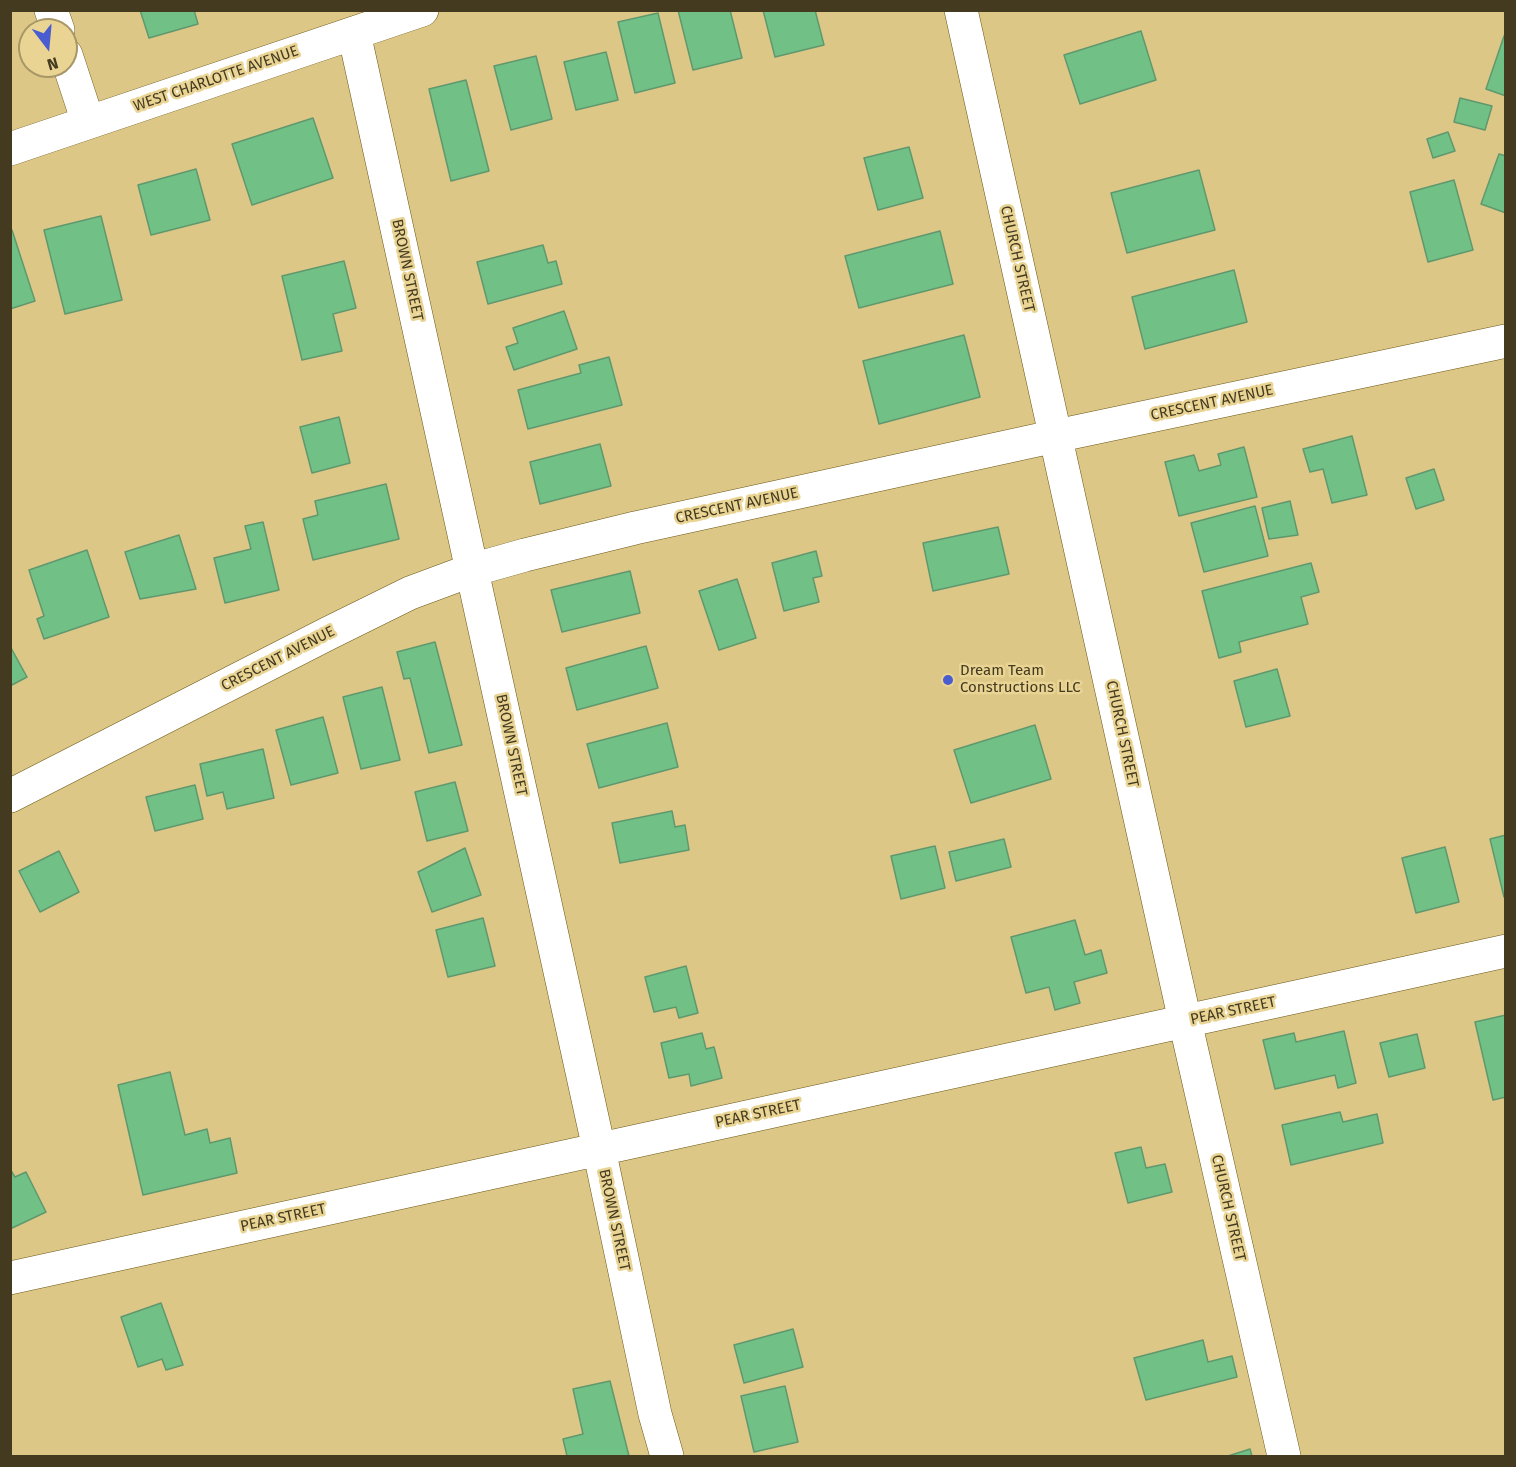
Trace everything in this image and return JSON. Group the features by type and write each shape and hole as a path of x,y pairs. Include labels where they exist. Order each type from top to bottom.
{"street":[{"name":"WEST CHARLOTTE AVENUE","path":"10,148 422,10"},
{"name":"CHURCH STREET","path":"961,10 1284,1456"},
{"name":"BROWN STREET","path":"354,33 655,1414 667,1456"},
{"path":"74,78 88,122"},
{"name":"CRESCENT AVENUE","path":"10,796 410,593 472,570 635,528 1056,436 1506,342"},
{"name":"PEAR STREET","path":"10,1278 1506,951"}],"building":[{"path":"140,10 194,10 198,24 149,38"},
{"path":"678,10 730,10 742,58 693,70"},
{"path":"763,10 815,10 824,45 775,57"},
{"path":"658,13 675,83 635,93 618,22"},
{"path":"1141,31 1156,80 1080,104 1064,55"},
{"path":"1504,36 1506,36 1506,96 1486,89"},
{"path":"606,52 618,100 576,110 564,62"},
{"path":"536,56 552,119 511,130 494,66"},
{"path":"466,80 489,171 451,181 429,89"},
{"path":"1460,98 1492,106 1485,130 1454,122"},
{"path":"313,118 333,178 252,205 232,144"},
{"path":"1448,132 1455,151 1433,158 1427,139"},
{"path":"909,147 923,198 878,210 864,158"},
{"path":"1499,154 1506,156 1506,213 1481,204"},
{"path":"196,169 210,220 151,235 138,185"},
{"path":"1199,170 1215,230 1127,253 1111,193"},
{"path":"1454,180 1473,250 1428,262 1410,192"},
{"path":"101,216 122,300 65,314 44,230"},
{"path":"10,230 12,230 35,301 10,309"},
{"path":"940,231 953,284 859,308 845,256"},
{"path":"543,245 548,263 556,261 562,284 488,304 477,262"},
{"path":"344,261 356,308 333,314 342,351 302,360 282,276"},
{"path":"1234,270 1247,322 1145,349 1132,297"},
{"path":"564,311 577,349 514,370 506,347 518,343 513,328"},
{"path":"964,335 980,397 879,424 863,361"},
{"path":"609,357 622,405 528,429 518,390 581,373 579,365"},
{"path":"339,417 350,463 312,473 300,427"},
{"path":"1352,436 1367,495 1332,503 1323,469 1310,472 1303,449"},
{"path":"600,444 611,486 540,504 530,462"},
{"path":"1244,447 1257,497 1179,516 1165,462 1194,455 1199,471 1221,465 1218,454"},
{"path":"1434,469 1444,500 1416,509 1406,478"},
{"path":"386,484 399,539 313,560 303,519 318,515 315,501"},
{"path":"1290,501 1298,535 1269,539 1262,508"},
{"path":"1255,506 1268,556 1204,572 1191,523"},
{"path":"263,522 279,590 225,603 214,558 251,549 245,526"},
{"path":"998,527 1009,574 933,591 923,543"},
{"path":"179,535 196,589 140,599 125,552"},
{"path":"87,550 109,617 44,639 37,619 44,616 29,570"},
{"path":"816,551 822,576 813,578 819,602 784,611 772,563"},
{"path":"1311,563 1319,592 1301,597 1308,624 1239,642 1241,652 1219,658 1202,591"},
{"path":"630,571 640,613 562,632 551,590"},
{"path":"737,579 756,638 719,650 699,591"},
{"path":"435,642 462,745 429,753 410,678 404,679 397,652"},
{"path":"10,646 27,677 10,686"},
{"path":"646,646 658,688 577,710 566,668"},
{"path":"1277,669 1290,716 1246,727 1234,681"},
{"path":"382,687 400,760 361,769 343,697"},
{"path":"323,717 338,773 291,785 276,730"},
{"path":"667,723 678,767 599,788 587,744"},
{"path":"1035,725 1051,779 971,803 954,750"},
{"path":"263,749 274,798 227,809 223,792 207,796 200,764"},
{"path":"455,782 468,831 427,841 415,792"},
{"path":"195,785 203,819 155,831 146,797"},
{"path":"672,811 675,827 685,825 689,850 620,863 612,823"},
{"path":"1506,835 1506,896 1504,897 1490,839"},
{"path":"1004,839 1011,867 956,881 949,852"},
{"path":"935,846 945,888 901,899 891,856"},
{"path":"1445,847 1459,902 1416,913 1402,858"},
{"path":"465,848 481,895 432,912 418,872"},
{"path":"59,851 79,892 40,912 19,871"},
{"path":"483,918 495,966 448,977 436,930"},
{"path":"1075,920 1085,955 1101,950 1107,973 1074,982 1080,1003 1055,1010 1049,987 1026,993 1011,937"},
{"path":"686,966 698,1013 679,1018 676,1007 654,1012 645,977"},
{"path":"1506,1015 1506,1097 1493,1100 1475,1022"},
{"path":"1344,1031 1356,1083 1338,1088 1335,1075 1275,1089 1263,1040 1294,1033 1296,1042"},
{"path":"702,1033 706,1049 714,1047 722,1078 691,1086 689,1074 669,1078 661,1043"},
{"path":"1417,1034 1425,1068 1389,1077 1380,1043"},
{"path":"170,1072 185,1135 207,1129 210,1143 230,1138 237,1173 143,1195 118,1085"},
{"path":"1340,1112 1343,1122 1377,1114 1383,1143 1291,1165 1282,1125"},
{"path":"1141,1147 1146,1168 1165,1164 1172,1192 1128,1203 1115,1153"},
{"path":"10,1169 15,1177 26,1172 46,1212 10,1229"},
{"path":"161,1303 183,1365 166,1370 162,1359 138,1367 121,1317"},
{"path":"793,1329 803,1367 744,1383 734,1345"},
{"path":"1203,1340 1208,1362 1232,1356 1237,1377 1146,1400 1134,1358"},
{"path":"610,1381 629,1456 567,1456 563,1439 583,1434 573,1389"},
{"path":"785,1386 798,1442 754,1452 741,1396"},
{"path":"1250,1449 1252,1456 1228,1456"}],"place":[{"name":"Dream Team Constructions LLC","path":"948,680"}]}
